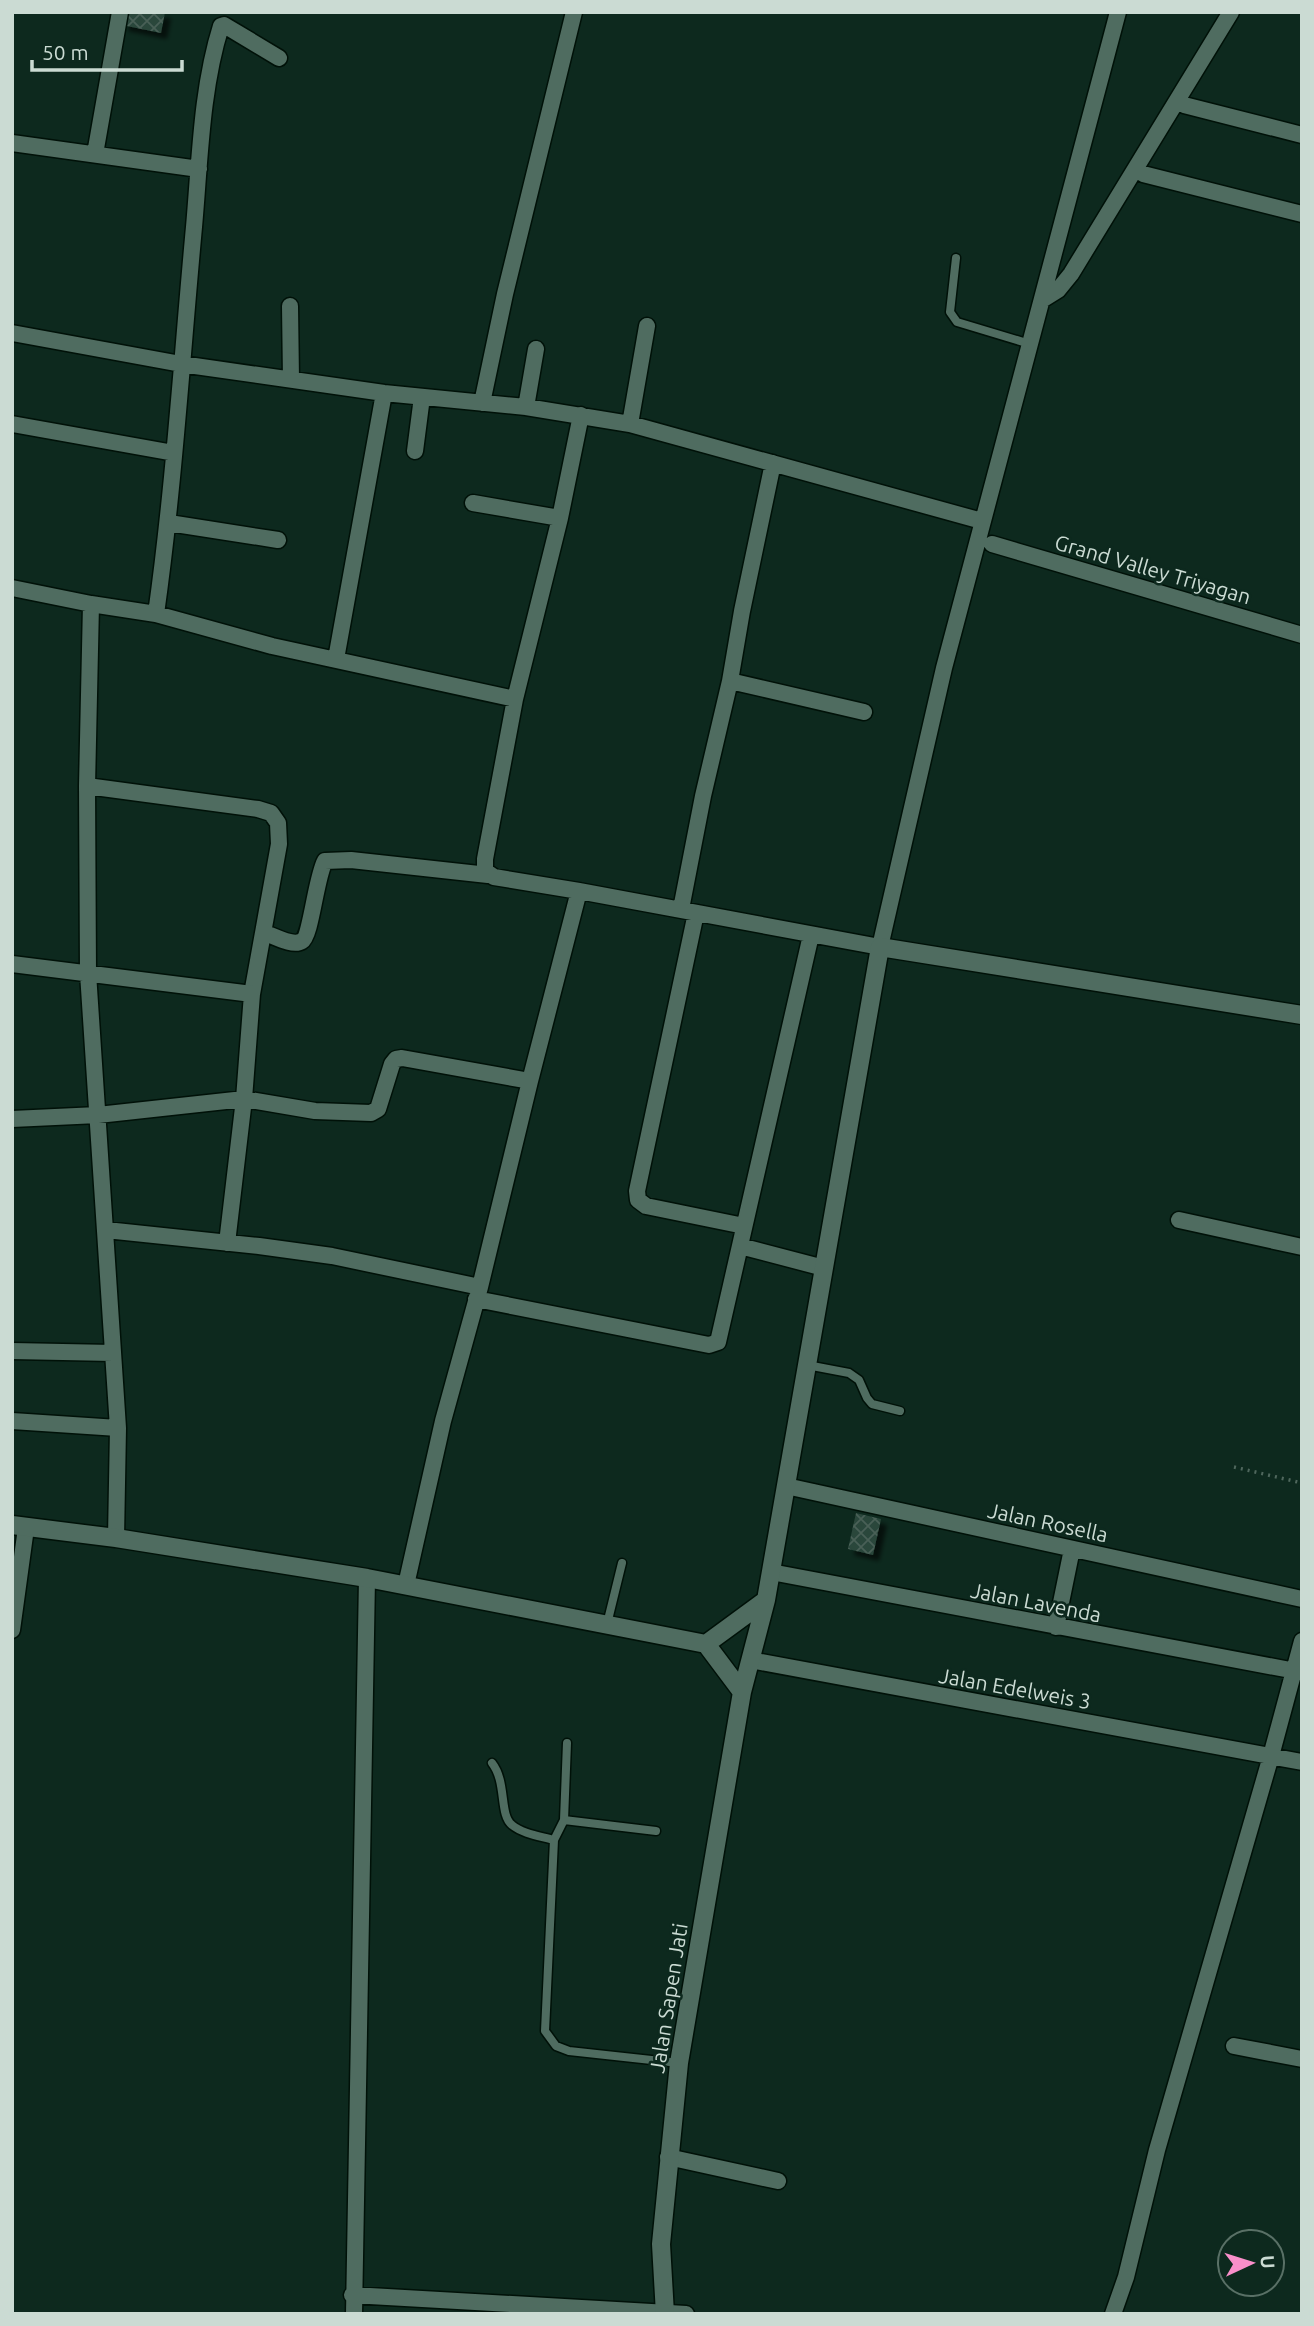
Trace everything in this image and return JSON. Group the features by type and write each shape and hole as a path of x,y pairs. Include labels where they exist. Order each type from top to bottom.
{"street":[{"path":"95,154 120,12"},
{"path":"482,403 505,294 574,12"},
{"path":"880,947 944,668 1118,12"},
{"path":"1042,300 1058,290 1071,274 1231,12"},
{"path":"156,614 169,523 207,89 221,26 224,25 279,58"},
{"path":"1184,105 1302,135"},
{"path":"12,143 199,169"},
{"path":"1143,174 1302,214"},
{"path":"290,306 291,379"},
{"path":"629,424 647,326"},
{"path":"12,333 181,363 384,393 526,407 629,424 982,521"},
{"path":"526,407 536,349"},
{"path":"336,659 384,393"},
{"path":"415,450 422,397"},
{"path":"488,875 485,871 485,859 515,699 560,518 581,415"},
{"path":"12,424 174,453"},
{"path":"744,1226 646,1206 638,1200 637,1191 688,911 702,796 730,681 773,463"},
{"path":"473,503 560,518"},
{"path":"169,523 278,540"},
{"name":"Grand Valley Triyagan","path":"992,544 1302,635"},
{"path":"12,588 156,614 272,646 515,699"},
{"path":"91,604 87,786 88,973 118,1428 116,1538"},
{"path":"730,681 864,712"},
{"path":"87,786 271,813 278,823 279,845 253,994 227,1242"},
{"path":"265,933 296,942 302,941 308,934 315,891 325,861 351,860 488,875 880,947 1302,1015"},
{"path":"406,1585 443,1421 579,891"},
{"path":"106,1230 332,1256 478,1293 713,1345 720,1338 811,935"},
{"name":"Jalan Sapen Jati","path":"665,2313 660,2254 679,2063 742,1692 766,1600 880,947"},
{"path":"12,964 253,994"},
{"path":"12,1119 98,1115 244,1099 315,1111 372,1113 377,1109 392,1064 396,1059 402,1058 530,1081"},
{"path":"1179,1220 1302,1247"},
{"path":"740,1246 824,1268"},
{"path":"12,1350 113,1353"},
{"path":"12,1421 118,1428"},
{"name":"Jalan Rosella","path":"786,1486 1302,1599"},
{"path":"12,1630 19,1527 116,1538 367,1578 706,1644 742,1692"},
{"path":"1056,1627 1072,1549"},
{"name":"Jalan Lavenda","path":"771,1572 1298,1672"},
{"path":"354,2314 352,2295 367,1578"},
{"path":"706,1644 766,1600"},
{"path":"1114,2314 1126,2277 1157,2150 1271,1756 1298,1672 1302,1640"},
{"name":"Jalan Edelweis 3","path":"750,1661 1302,1762"},
{"path":"1234,2046 1302,2059"},
{"path":"668,2157 778,2181"},
{"path":"352,2295 686,2314"}],"lane":[{"path":"956,258 950,312 957,322 1030,344"},
{"path":"807,1365 849,1373 859,1380 872,1404 900,1411"},
{"path":"607,1624 622,1563"},
{"path":"567,1744 564,1820 554,1840 545,2031 556,2046 569,2051 679,2063"},
{"path":"492,1763 502,1782 507,1820 525,1832 554,1840"},
{"path":"564,1820 656,1831"}],"path":[{"path":"1234,1467 1302,1483"}],"building":[{"path":"125,12 165,12 161,33 122,25"},
{"path":"856,1513 881,1519 873,1555 848,1549"}]}
